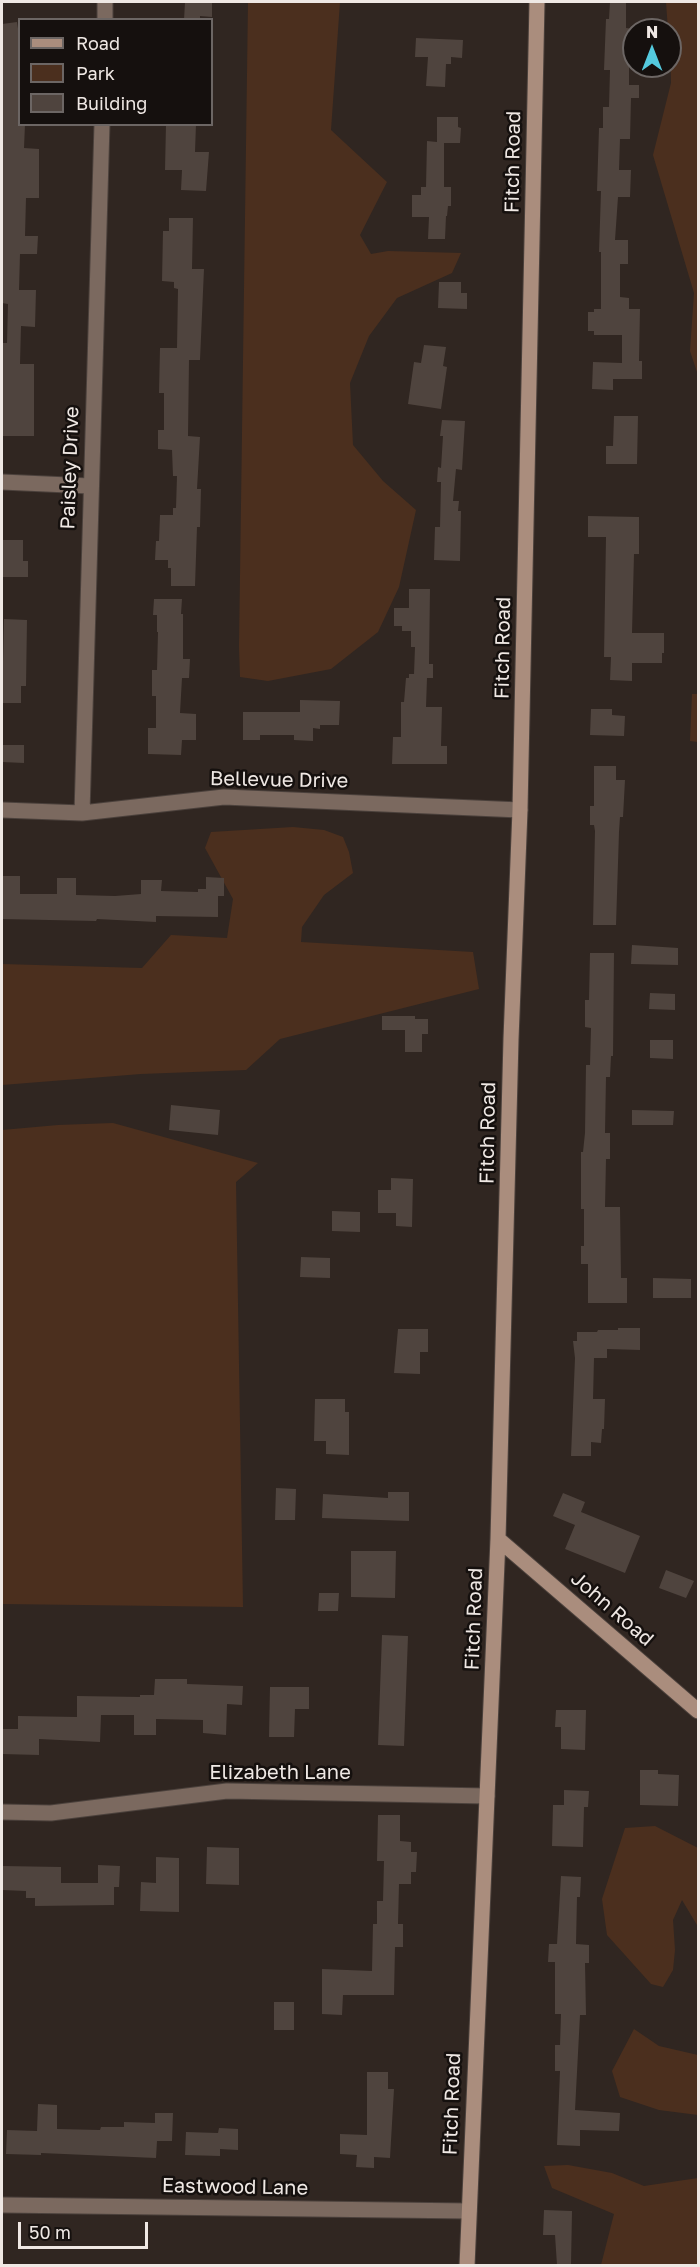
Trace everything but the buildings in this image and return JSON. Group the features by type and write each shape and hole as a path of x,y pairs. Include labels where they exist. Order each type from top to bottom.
{"street":[{"path":"105,2 105,18"},
{"name":"Fitch Road","path":"467,2265 498,1539 511,1039 520,810 537,2"},
{"name":"Paisley Drive","path":"82,813 102,126"},
{"path":"2,482 90,486"},
{"name":"Bellevue Drive","path":"2,810 82,813 224,797 520,810"},
{"name":"John Road","path":"498,1539 699,1711"},
{"name":"Elizabeth Lane","path":"2,1812 51,1813 227,1791 487,1796"},
{"name":"Eastwood Lane","path":"2,2205 469,2211"}],"green space":[{"path":"248,2 340,2 331,130 387,182 360,235 371,254 388,251 461,253 452,273 397,298 369,336 350,383 353,445 383,481 416,510 399,587 378,632 331,669 268,681 240,677 239,647"},
{"path":"666,2 698,2 698,375 690,351 694,293 653,155 671,78 682,78 682,18 667,18"},
{"path":"692,694 698,694 698,742 690,741"},
{"path":"293,827 324,830 343,837 353,873 324,895 302,927 301,942 473,952 479,989 280,1039 246,1070 141,1074 2,1085 2,964 142,968 171,935 227,938 233,899 205,848 211,832"},
{"path":"113,1123 258,1163 236,1182 243,1607 2,1604 2,1130"},
{"path":"655,1826 698,1848 698,1938 697,1925 682,1900 673,1920 675,1950 673,1970 663,1987 651,1984 607,1935 602,1899 625,1828"},
{"path":"634,2029 659,2046 698,2055 698,2115 659,2110 620,2097 612,2071"},
{"path":"568,2165 612,2173 644,2186 698,2178 698,2265 601,2265 614,2214 552,2188 544,2166"}]}
